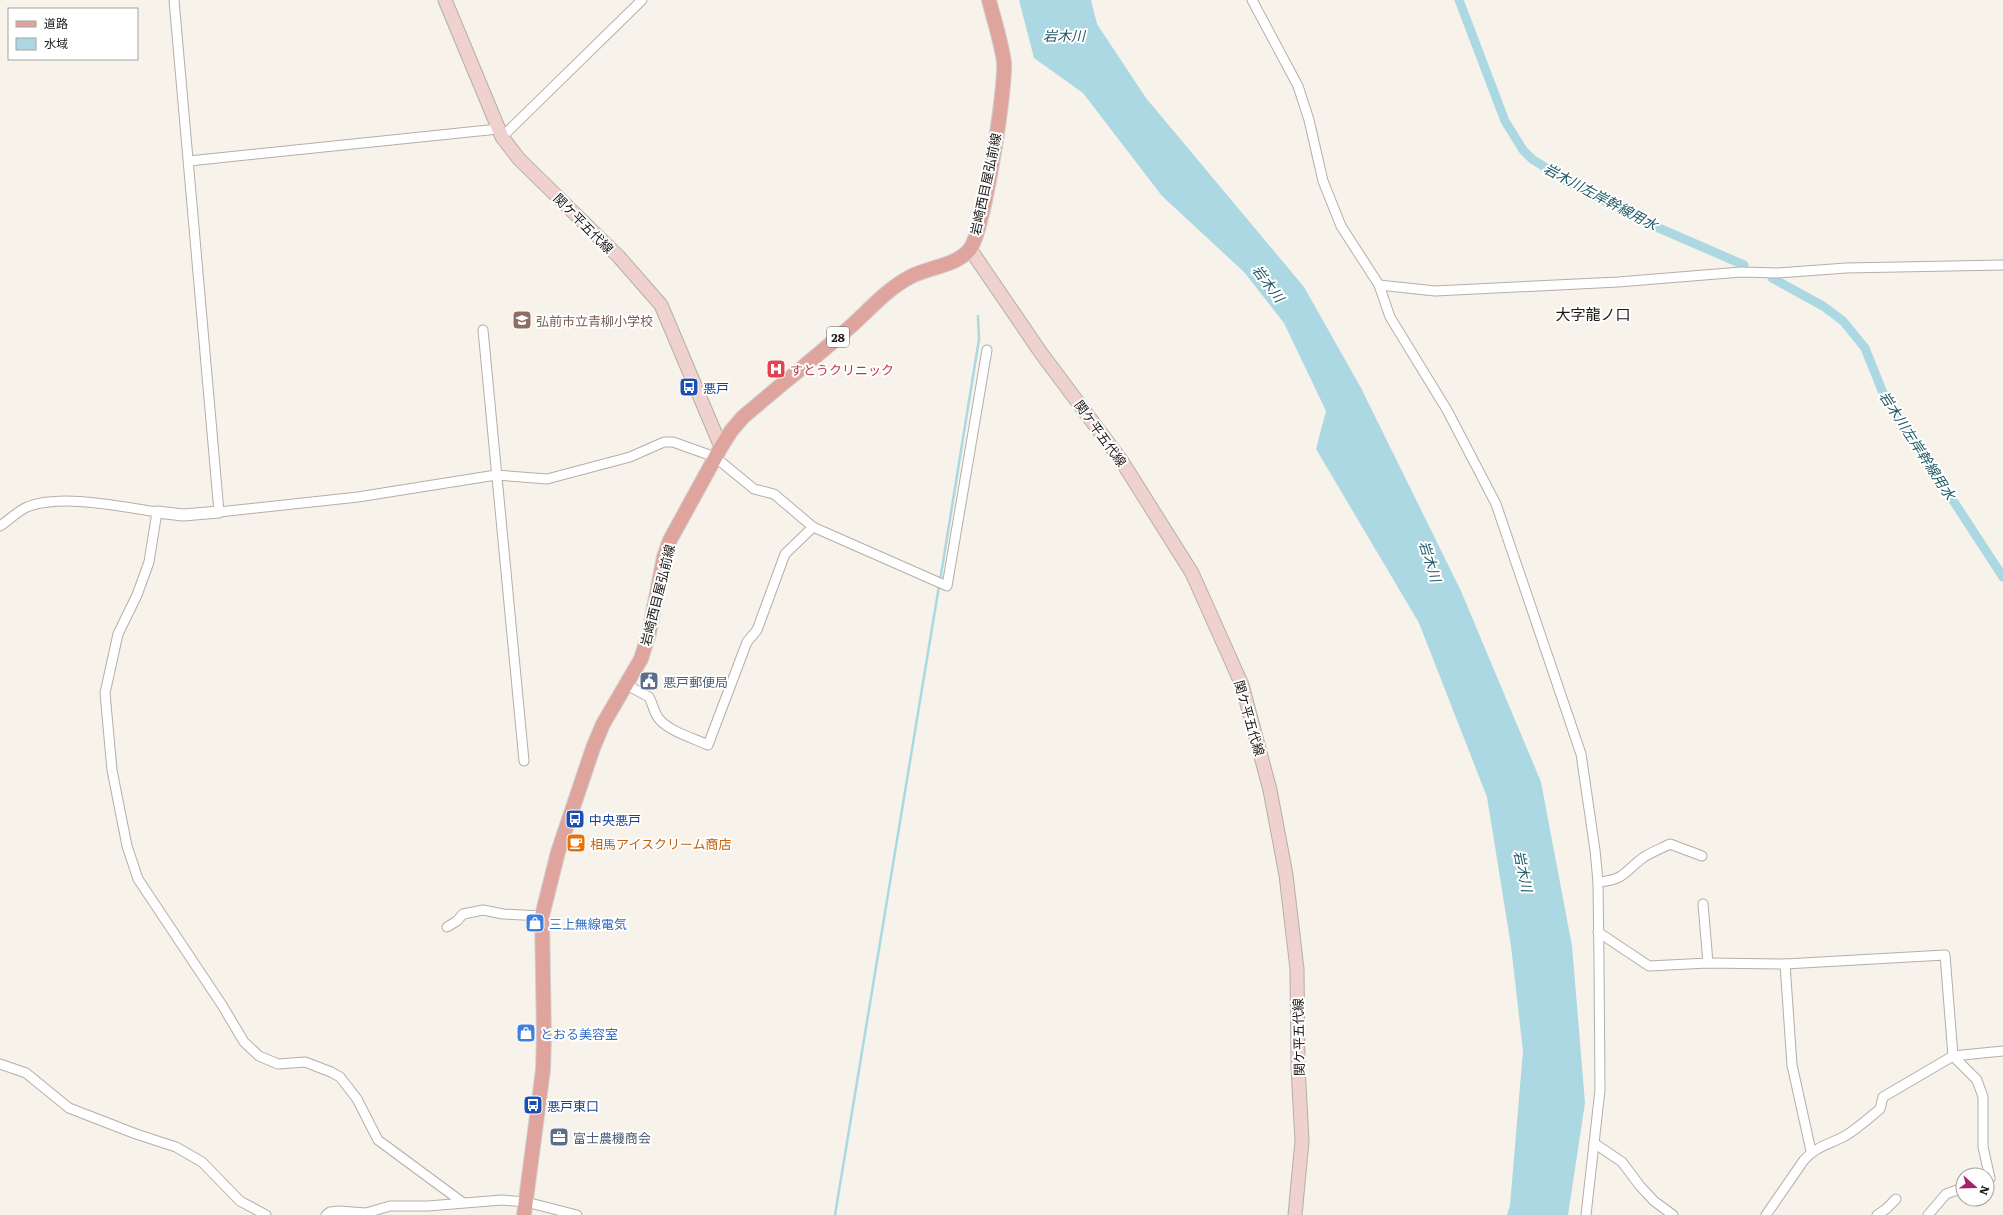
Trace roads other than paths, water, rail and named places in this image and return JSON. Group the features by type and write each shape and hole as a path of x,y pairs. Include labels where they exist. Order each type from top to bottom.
{"main road":[{"name":"関ケ平五代線","path":"445,0 500,133 519,159 619,257 661,305 718,452"},
{"name":"岩崎西目屋弘前線","path":"525,1209 543,1070 544,1037 542,916 558,852 593,748 603,724 627,685 641,659 645,648 664,557 670,540 718,452 731,431 743,417 832,343 894,287 920,272 961,257 970,249 979,221 987,186 1004,87 1004,61 988,0"},
{"name":"関ケ平五代線","path":"970,249 1041,353 1126,467 1192,573 1242,685 1270,790 1286,875 1297,969 1298,1067 1302,1141 1295,1215"}],"street":[{"path":"174,0 219,512"},
{"path":"189,161 500,133 642,0"},
{"path":"1252,0 1298,86 1309,120 1323,181 1341,226 1379,285 1390,317 1447,410 1496,504 1566,707 1580,754 1595,850 1598,882 1600,1090 1586,1215"},
{"path":"1379,285 1435,291 1618,282 1741,272 1778,273 1846,268 2003,266"},
{"path":"483,330 524,760"},
{"path":"0,526 26,507 44,502 82,502 183,514 219,512 358,498 496,475 547,479 630,457 664,442 673,442 718,452 754,489 774,494 813,527 947,586 986,350"},
{"path":"158,512 149,562 137,595 118,634 105,693 112,770 127,846 138,879 249,1047 259,1056 278,1064 305,1062 340,1077 357,1099 364,1116 378,1140 462,1202"},
{"path":"627,685 649,697 655,713 660,720 669,727 708,745 747,642 757,630 785,554 813,527"},
{"path":"1598,882 1613,881 1622,876 1644,858 1670,844 1702,856"},
{"path":"1703,904 1708,963"},
{"path":"447,927 457,921 463,914 483,910 503,914 542,916"},
{"path":"1598,932 1649,966 1708,963 1785,964 1945,955 1953,1056 1977,1080 1983,1097 1983,1147 1988,1167"},
{"path":"1785,964 1792,1065 1811,1152"},
{"path":"1766,1215 1811,1152 1845,1136 1880,1110 1883,1097 1953,1056 2003,1051"},
{"path":"0,1064 26,1073 69,1108 136,1134 176,1147 202,1162 240,1201 266,1215"},
{"path":"1594,1143 1622,1162 1644,1191 1654,1201 1673,1215"},
{"path":"1928,1215 1946,1194 1955,1191"},
{"path":"1877,1215 1886,1209 1896,1198"},
{"path":"326,1215 330,1212 340,1211 366,1213 390,1206 428,1206 462,1202 502,1200 525,1209 577,1215"}],"water":[{"name":"岩木川","path":"1019,0 1091,0 1097,24 1146,98 1304,287 1361,388 1461,591 1541,782 1572,946 1585,1103 1568,1215 1507,1215 1510,1205 1523,1051 1511,946 1487,797 1419,623 1316,449 1326,411 1284,323 1244,272 1162,196 1083,93 1034,58"}],"waterway":[{"name":"岩木川左岸幹線用水","path":"1459,0 1505,121 1523,150 1532,159 1568,182 1645,222 1744,265"},
{"name":"岩木川左岸幹線用水","path":"1772,278 1823,306 1843,321 1865,348 1883,393 2003,577"},
{"path":"940,581 979,339 978,316"},
{"path":"835,1215 939,586"}],"place":[{"name":"弘前市立青柳小学校","path":"522,320"},
{"name":"すとうクリニック","path":"776,369"},
{"name":"悪戸","path":"689,387"},
{"name":"悪戸郵便局","path":"649,681"},
{"name":"中央悪戸","path":"575,819"},
{"name":"相馬アイスクリーム商店","path":"576,843"},
{"name":"三上無線電気","path":"535,923"},
{"name":"とおる美容室","path":"526,1033"},
{"name":"悪戸東口","path":"533,1105"},
{"name":"富士農機商会","path":"559,1137"}],"district":[{"name":"大字龍ノ口","path":"1593,313"}]}
